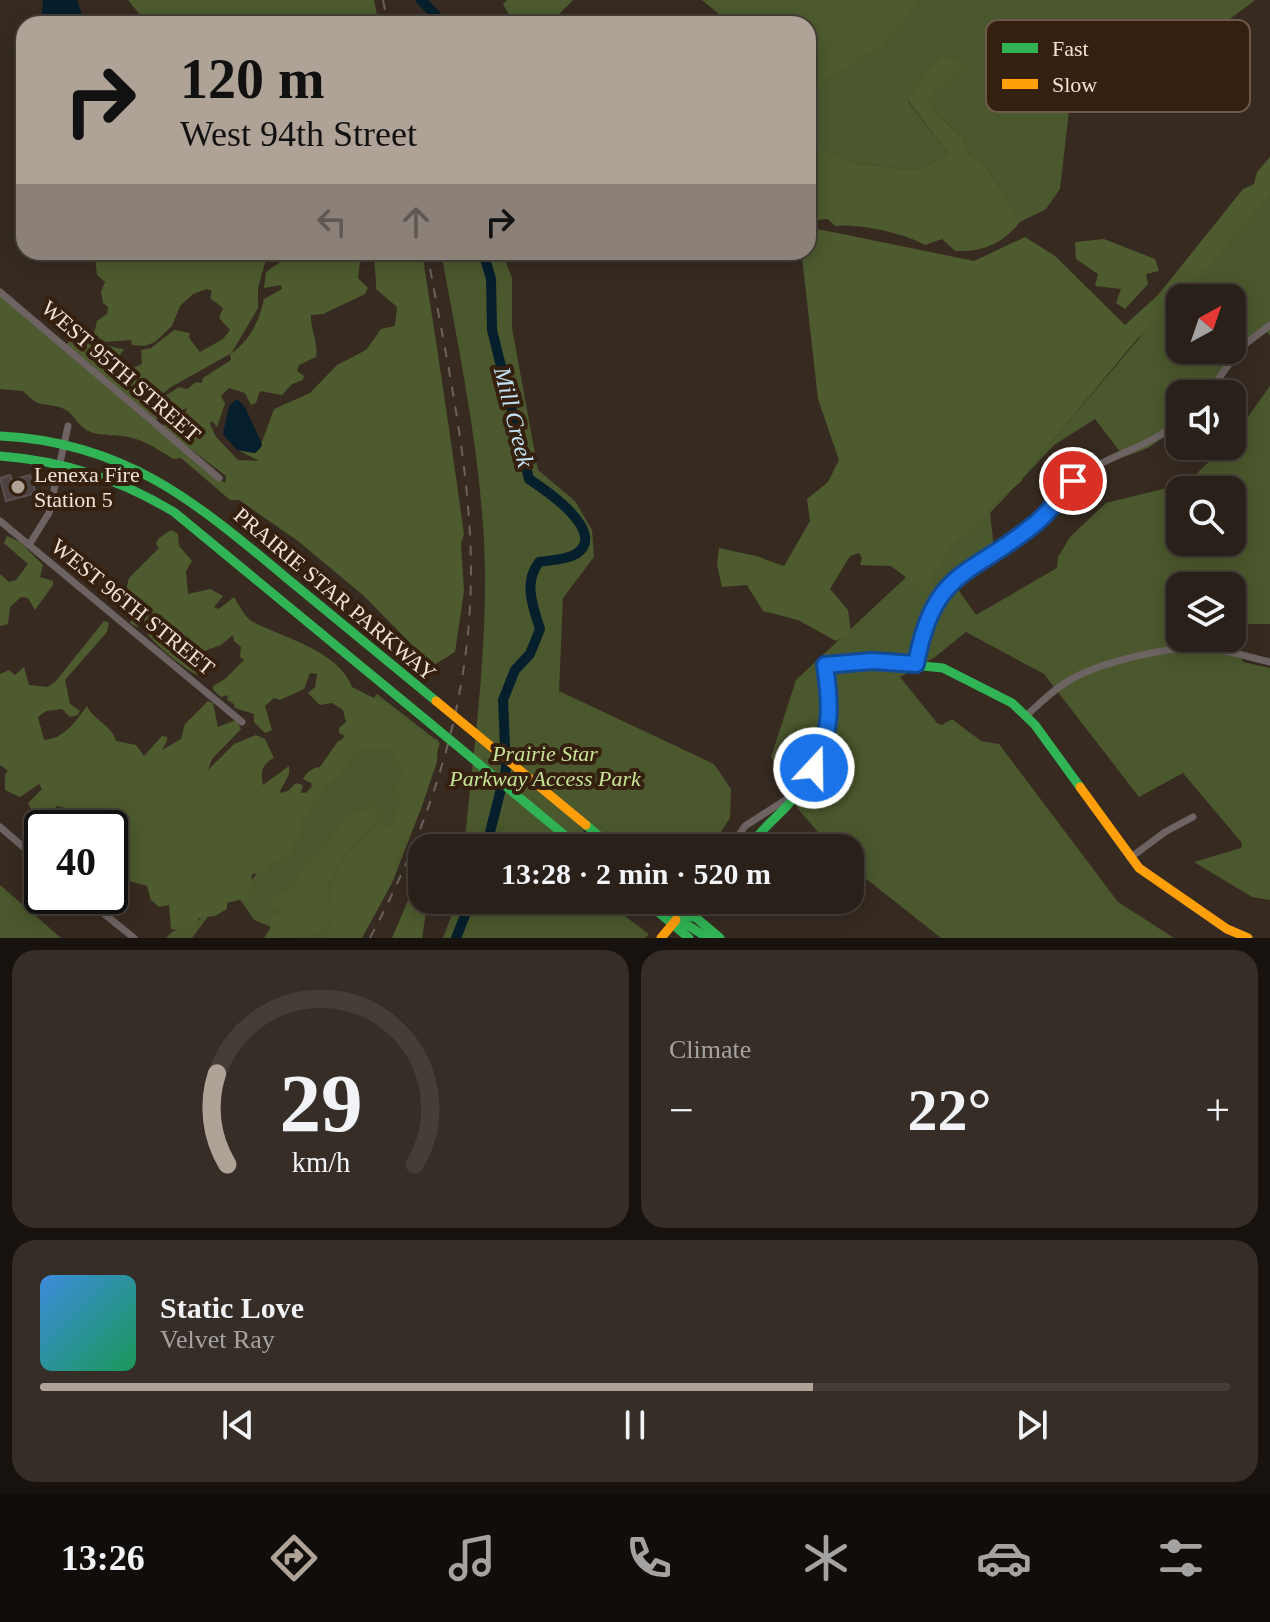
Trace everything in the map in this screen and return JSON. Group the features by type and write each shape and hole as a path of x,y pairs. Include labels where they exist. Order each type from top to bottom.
{"main road":[{"name":"PRAIRIE STAR PARKWAY","path":"0,436 65,443 126,463 192,500 597,834"},
{"name":"PRAIRIE STAR PARKWAY","path":"0,456 60,463 117,480 176,513 564,834"},
{"path":"757,834 798,791 814,768 829,734 831,709 825,665 872,661 943,668 1012,703 1027,715 1130,858 1148,876 1193,903 1227,929 1248,938"},
{"path":"661,938 679,914"},
{"path":"682,914 689,934"},
{"path":"687,914 696,917 720,938"},
{"path":"689,934 696,917"},
{"path":"689,934 708,938"}],"street":[{"name":"WEST 95TH STREET","path":"0,292 219,478"},
{"path":"1218,380 1240,348 1270,325"},
{"path":"29,545 46,519 68,426"},
{"path":"916,664 926,622 953,581 1036,523 1080,476 1145,445 1166,431"},
{"name":"WEST 96TH STREET","path":"0,521 242,722"},
{"path":"1027,715 1075,677 1102,666 1157,654 1193,648 1212,649 1270,662"},
{"path":"740,834 745,826 798,791"},
{"path":"1130,858 1165,832 1193,817"},
{"path":"0,827 24,848"},
{"path":"104,914 134,938"},
{"path":"696,917 699,914"}],"green space":[{"path":"128,0 374,0 377,16 141,16"},
{"path":"507,0 573,0 557,16 510,16 503,4"},
{"path":"702,0 919,0 882,45 816,87 816,16 720,15"},
{"path":"919,0 1255,0 1228,20 986,20 986,112 1069,112 1060,189 1046,209 1020,222 986,166 967,152 963,138 933,110 927,98 962,65 908,101 949,155 918,170 859,164 816,146 816,86"},
{"path":"944,56 963,65 928,98 933,110 963,138 967,152 986,166 1020,222 991,245 955,251 942,239 925,245 881,230 835,226 828,219 816,220 816,146 859,164 918,170 949,155 908,100 929,70"},
{"path":"1270,157 1270,193 1193,284 1167,284 1243,189 1254,184 1257,172"},
{"path":"1270,184 1270,335 1265,330 1247,344 1246,284 1185,284"},
{"path":"816,229 974,261 1025,237 1055,256 1125,325 1166,285 1166,313 1138,338 1053,440 1031,461 1021,482 997,500 972,531 959,538 946,552 943,563 931,574 928,591 925,592 891,566 860,565 862,558 859,553 850,556 830,589 848,610 851,633 836,641 798,620 763,611 747,585 722,587 717,564 719,548 784,566 810,521 807,499 828,482 839,460 818,399 802,260 816,260"},
{"path":"1104,239 1155,259 1159,271 1146,274 1148,284 1125,309 1116,303 1121,289 1095,286 1098,274 1076,259 1075,242"},
{"path":"95,260 266,260 258,288 258,308 231,354 253,330 264,299 282,289 281,285 264,288 266,272 283,260 360,262 358,278 368,288 365,294 323,314 311,315 316,357 299,365 297,371 304,376 303,380 292,384 282,395 260,391 256,403 251,405 245,393 229,388 221,396 225,404 217,427 212,421 210,424 216,437 238,460 259,461 238,450 255,453 259,450 274,409 310,393 337,365 366,350 381,329 395,326 397,307 376,289 374,260 423,260 464,534 461,544 464,591 455,652 429,668 425,658 364,596 298,541 239,500 230,500 181,458 173,459 134,438 89,432 62,408 38,403 23,391 0,389 0,295 151,425 225,483 226,476 162,427 169,418 186,412 187,408 166,417 162,413 165,396 179,387 187,389 196,382 202,383 203,378 231,360 230,354 160,396 160,416 156,420 66,345 74,337 124,349 118,358 121,367 131,369 142,364 141,350 151,348 174,330 190,333 189,338 200,352 223,339 230,330 219,318 223,308 210,298 212,291 207,289 193,294 180,306 172,326 155,342 145,346 132,345 131,340 105,342 94,334 97,321 107,314 108,307 103,303 101,292 105,282 97,275"},
{"name":"Prairie Star Parkway Access Park","path":"442,260 505,260 512,278 512,328 538,470 575,501 592,530 594,557 563,598 559,691 714,764 731,789 730,818 719,834 592,834 584,829 583,834 465,834 485,605 483,530 475,450"},
{"path":"1166,307 1166,364 1233,364 1222,380 1166,380 1166,436 1148,448 1124,457 1095,419 1054,445 990,513 995,556 955,585 976,615 1057,568 1058,557 1070,537 1106,503 1166,488 1166,556 1246,556 1246,476 1194,476 1211,460 1246,460 1246,419 1270,386 1270,624 1246,624 1246,572 1166,572 1166,652 1238,652 1243,662 1270,668 1270,900 1252,897 1194,862 1241,848 1242,843 1183,773 1139,797 1044,674 966,632 935,657 900,677 937,723 942,725 952,719 981,741 999,744 1118,902 1174,938 941,938 864,877 864,834 820,834 798,809 771,757 796,680 1053,440"},
{"path":"171,530 178,534 179,546 192,561 186,571 188,594 210,589 223,596 214,607 219,609 234,597 250,620 323,655 345,675 352,687 380,701 425,735 438,740 437,762 422,806 411,834 408,834 408,842 392,883 362,938 327,938 332,888 345,860 379,822 385,828 395,821 402,798 396,790 403,774 394,750 366,749 352,757 341,772 322,788 301,823 303,831 294,842 291,854 269,865 265,872 252,874 247,898 227,903 227,909 215,916 199,918 191,928 184,930 171,929 169,905 159,907 151,900 147,886 128,879 128,810 73,810 57,806 54,810 32,810 28,803 42,789 39,784 20,797 5,790 8,771 0,765 0,674 9,670 15,675 24,667 29,685 47,687 55,682 104,621 109,623 107,632 65,680 70,704 80,711 78,715 70,717 62,709 46,711 38,717 44,740 63,733 87,706 111,731 116,741 136,745 144,756 162,736 167,737 167,741 162,750 181,739 185,724 208,701 213,703 218,727 236,720 241,729 212,759 208,770 234,744 256,735 265,739 274,758 263,769 263,785 289,766 289,774 279,793 288,791 296,783 303,785 301,793 313,792 311,783 303,779 308,772 320,767 338,741 349,738 339,733 339,728 346,722 343,710 332,703 320,705 308,693 315,687 317,674 310,673 304,689 280,700 274,698 265,706 272,730 265,733 254,722 254,714 235,708 227,700 228,695 221,697 213,690 213,686 244,660 240,657 241,647 234,641 233,635 221,645 196,654 192,662 202,669 197,675 149,636 144,630 149,624 146,620 137,627 130,623 133,616 149,613 147,607 130,602 125,594 129,578 159,548 156,544"},
{"path":"7,536 20,542 43,565 40,577 53,581 53,585 35,610 28,598 21,597 10,607 8,624 0,626 0,574 9,582 16,580 28,564 4,543"},
{"path":"377,694 440,743 410,828 359,938 264,938 271,927 254,920 231,886 192,938 166,938 199,920 232,880 251,881 271,856 273,832 317,780 336,747"},
{"path":"372,806 378,810 376,819 356,840 328,884 329,923 308,935 269,938 271,918 282,910 282,906 272,906 273,899 293,888 305,867 320,854 348,816"},
{"path":"0,885 24,906 24,914 33,914 61,938 0,938"},
{"path":"408,901 408,914 426,914 422,938 392,938"},
{"path":"452,914 622,914 649,934 645,938 443,938"}],"water":[{"path":"43,0 77,0 82,16 42,16"},
{"path":"237,399 245,407 261,442 262,446 255,453 237,450 223,434 229,406"}],"building":[{"name":"Lenexa Fire Station 5","path":"10,475 12,480 30,475 36,493 6,501 0,478"}],"waterway":[{"name":"Mill Creek","path":"421,0 436,16"},
{"name":"Mill Creek","path":"485,260 491,279 492,330 529,479 559,501 580,523 585,534 584,545 576,554 539,562 531,578 531,595 540,629 530,654 515,670 503,700 506,769 490,834"},
{"name":"Mill Creek","path":"456,938 465,914"}],"railway":[{"path":"383,0 386,16"},
{"path":"370,938 415,842 433,793 460,693 467,641 471,588 464,464 428,260"}],"traffic: fast":[{"path":"0,436 85,450 157,481 223,526 436,701"},
{"path":"0,456 69,467 112,481 174,512 431,724"},
{"path":"759,834 787,806 811,773 818,757 827,723 825,665 872,661 943,668 1012,703 1035,725 1080,787"},
{"path":"431,724 563,834"},
{"path":"586,825 597,834"},
{"path":"661,914 689,938"},
{"path":"675,914 696,917"},
{"path":"692,914 720,938"},
{"path":"675,924 689,926 708,938"}],"traffic: slow":[{"path":"436,701 586,825"},
{"path":"1080,787 1139,868 1227,929 1248,938"},
{"path":"661,938 676,920"}],"place":[{"name":"Lenexa Fire Station 5","path":"18,487"}],"route":[{"path":"814,768 829,734 831,709 825,665 872,661 916,664 926,622 946,588 967,568 1036,523 1073,481"}]}
